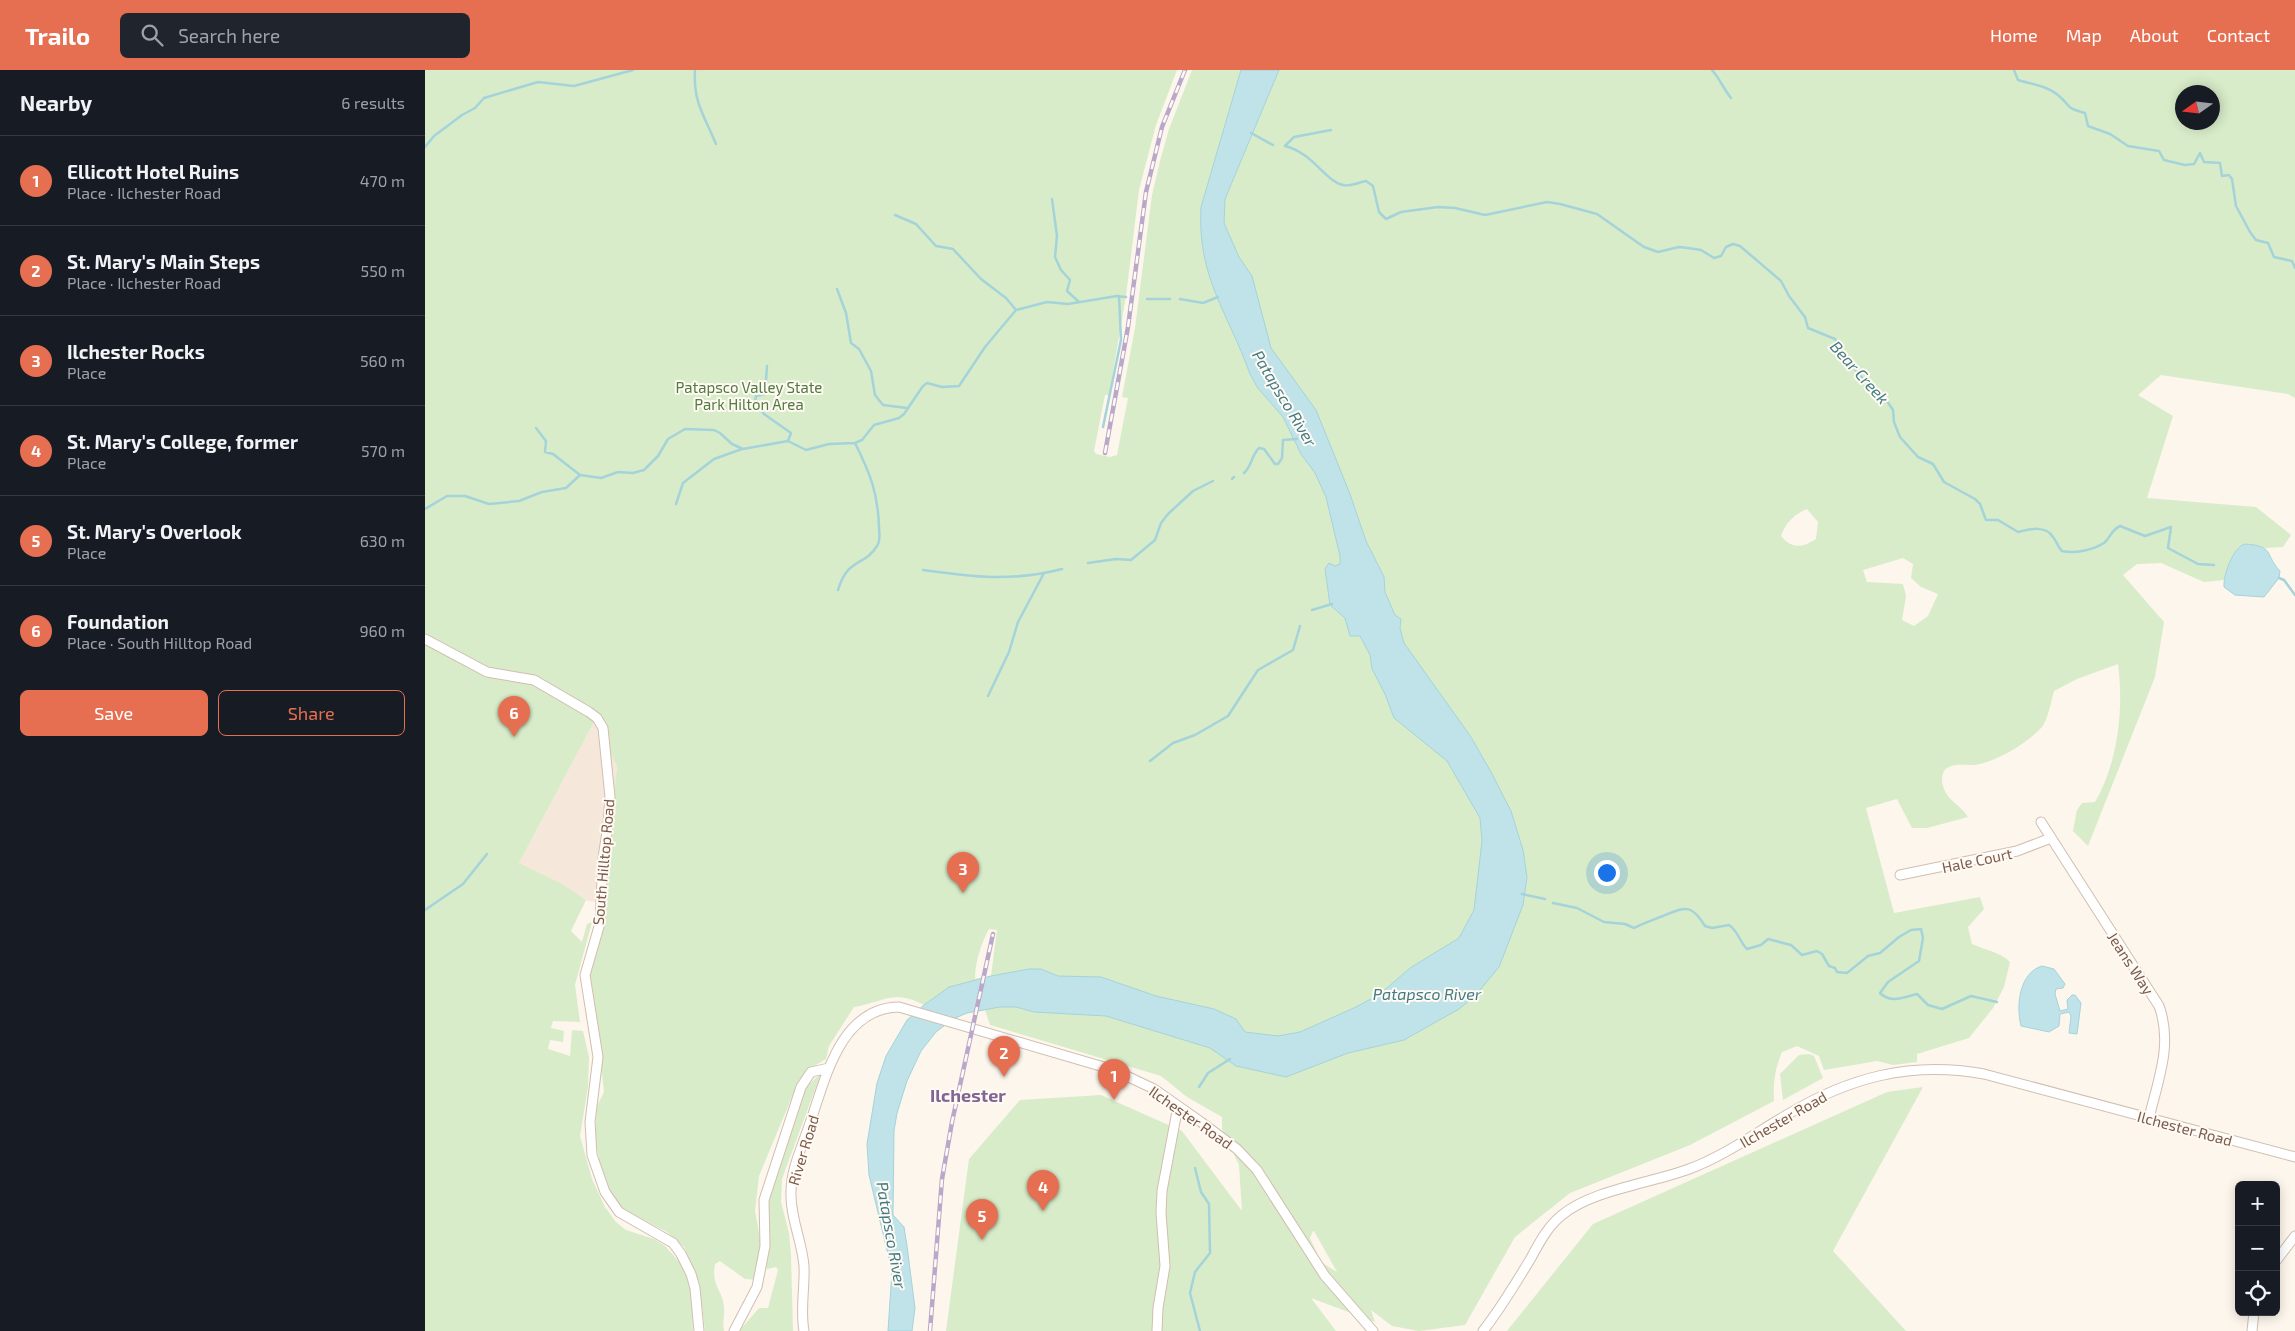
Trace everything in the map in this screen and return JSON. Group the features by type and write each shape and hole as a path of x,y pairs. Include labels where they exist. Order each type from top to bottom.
{"street":[{"name":"South Hilltop Road","path":"425,639 487,672 534,680 589,712 597,718 603,728 610,797 608,825 603,858 600,923 586,964 585,975 598,1057 589,1140 598,1174 611,1203 631,1221 673,1243 681,1254 691,1274 695,1288 699,1331"},
{"name":"Jeans Way","path":"2041,822 2155,1000 2163,1016 2167,1042 2165,1057 2149,1118"},
{"name":"Hale Court","path":"1900,875 2017,852 2051,838"},
{"name":"Ilchester Road","path":"899,1007 1114,1070 1138,1080 1178,1106 1237,1149 1257,1170 1325,1276 1373,1331"},
{"name":"River Road","path":"804,1331 801,1305 804,1267 791,1192 795,1168 829,1068 843,1041 861,1021 876,1011 899,1007"},
{"path":"734,1331 757,1287 765,1246 764,1200 801,1087 811,1072 829,1068"},
{"name":"Ilchester Road","path":"1483,1331 1549,1228 1568,1210 1597,1197 1667,1176 1708,1161 1812,1100 1854,1083 1911,1070 1933,1068 1958,1069 2056,1092 2295,1157"},
{"path":"1157,1331 1158,1308 1165,1266 1161,1213 1162,1191 1178,1106"},
{"path":"2280,1256 2295,1236"},
{"path":"2252,1331 2254,1316"}],"shaded area":[{"path":"594,722 617,766 612,817 597,902 588,901 519,863"}],"green space":[{"name":"Patapsco Valley State Park Hilton Area","path":"425,70 1177,70 1156,125 1139,190 1126,296 1109,395 1105,395 1094,451 1096,454 1110,457 1117,455 1128,398 1122,397 1135,328 1152,195 1169,129 1192,70 2295,70 2295,398 2288,394 2161,375 2138,395 2173,416 2147,498 2256,507 2291,535 2283,547 2266,548 2255,545 2229,568 2224,580 2204,582 2161,563 2137,564 2123,575 2164,622 2155,677 2088,846 2073,831 2077,810 2082,803 2095,802 2103,787 2114,753 2120,699 2118,664 2077,679 2054,691 2042,727 2014,749 1980,764 1955,765 1945,769 1942,784 1945,791 1968,817 1927,828 1912,828 1897,799 1866,808 1894,913 1980,897 1984,909 1968,927 1972,944 1997,953 2010,962 2004,987 1993,1008 1969,1038 1917,1054 1917,1062 1893,1065 1877,1061 1824,1070 1819,1056 1797,1046 1782,1052 1775,1076 1774,1101 1690,1145 1570,1193 1515,1237 1465,1325 1419,1331 1392,1326 1371,1310 1375,1322 1311,1298 1336,1331 946,1331 969,1159 1020,1100 1101,1095 1182,1131 1242,1211 1239,1165 1222,1129 1222,1117 1187,1097 1161,1076 990,1025 985,1010 967,1013 953,1019 936,997 924,1005 904,998 889,998 854,1007 829,1046 826,1059 809,1069 799,1080 759,1176 755,1211 761,1243 757,1280 745,1279 720,1261 715,1264 716,1283 722,1296 724,1307 724,1331 705,1331 699,1282 684,1247 667,1232 623,1209 615,1200 602,1174 595,1138 597,1106 604,1092 588,976 604,886 617,766 594,722 519,863 562,884 586,900 571,931 582,942 587,924 592,922 575,985 580,1022 553,1021 551,1028 564,1031 563,1042 550,1040 548,1049 570,1056 572,1030 583,1031 589,1057 588,1087 580,1136 592,1179 605,1207 616,1222 626,1230 654,1239 665,1246 683,1266 691,1292 693,1331 425,1331","holes":["1807,509 1818,522 1816,539 1806,544 1793,545 1781,536 1791,520","1903,558 1913,564 1911,578 1921,587 1938,594 1928,616 1914,626 1902,620 1906,596 1903,584 1867,582 1863,570","989,929 997,930 991,976 975,979 977,960","1314,1231 1337,1272 1321,1262 1310,1238"]},
{"path":"1809,1054 1814,1056 1823,1078 1783,1100 1780,1074 1799,1055"},
{"path":"821,1073 782,1179 781,1202 789,1233 791,1255 793,1331 739,1331 759,1308 768,1308 778,1270 776,1267 767,1269 766,1266 769,1240 765,1204 805,1088"},
{"path":"1923,1087 1833,1251 1906,1331 1507,1331 1593,1224 1887,1092"}],"water":[{"name":"Patapsco River","path":"1241,70 1279,70 1225,199 1224,223 1239,257 1252,276 1271,348 1316,410 1350,494 1366,541 1384,577 1385,592 1395,615 1401,619 1400,628 1404,643 1471,737 1511,811 1523,850 1527,877 1523,905 1499,967 1475,996 1459,1009 1404,1040 1348,1053 1286,1077 1236,1066 1210,1048 1106,1016 1034,1012 1016,1007 1000,1007 967,1013 953,1019 936,1032 921,1051 907,1081 897,1113 894,1131 893,1215 904,1227 915,1308 912,1331 888,1331 892,1271 869,1175 867,1144 877,1083 886,1056 907,1020 949,987 991,976 1029,969 1041,969 1058,976 1101,977 1156,996 1214,1009 1236,1019 1245,1032 1278,1036 1300,1032 1380,994 1410,968 1459,938 1474,910 1482,841 1480,818 1447,761 1394,718 1385,694 1372,669 1370,655 1360,636 1350,636 1345,618 1330,605 1325,569 1329,563 1335,566 1340,564 1340,556 1326,497 1315,473 1301,454 1283,417 1257,387 1250,374 1209,275 1201,232 1201,207"},
{"path":"2245,544 2265,549 2280,571 2279,578 2264,597 2235,595 2224,587 2225,576 2230,562 2237,550"},
{"path":"2042,966 2054,969 2065,984 2063,988 2056,989 2055,994 2060,1011 2068,1009 2067,1000 2072,995 2075,995 2081,1003 2077,1034 2069,1033 2071,1016 2069,1012 2060,1014 2059,1026 2049,1032 2021,1026 2019,1000 2021,991 2028,976"}],"waterway":[{"path":"425,147 434,136 462,115 475,108 484,98 538,82 574,86 633,70"},
{"path":"695,70 698,100 716,144"},
{"path":"1712,70 1731,98"},
{"path":"2014,70 2018,80 2055,93 2071,108 2085,113 2088,126 2110,134 2128,146 2159,151 2164,160 2185,165 2194,164 2200,153 2204,162 2220,163 2222,176 2229,175 2232,179 2236,206 2250,232 2256,240 2268,243 2274,257 2292,261 2295,268"},
{"path":"1285,146 1294,137 1331,130"},
{"path":"1251,133 1273,145"},
{"name":"Bear Creek","path":"1285,146 1303,154 1336,182 1349,185 1366,181 1373,186 1379,212 1386,219 1401,212 1438,207 1455,208 1485,215 1547,202 1597,214 1644,247 1658,252 1679,247 1701,250 1714,258 1721,256 1726,247 1733,244 1740,246 1781,281 1789,296 1805,317 1808,328 1835,339 1849,362 1864,380 1885,398 1893,410 1894,422 1900,437 1918,457 1933,464 1944,482 1975,499 1980,504 1986,520 1998,520 2018,532 2042,529 2050,533 2062,551 2067,552 2094,548 2104,543 2120,526 2145,536 2171,527 2168,548 2198,564 2214,565"},
{"path":"1052,199 1057,236 1055,257 1061,270 1070,280 1067,291 1079,302"},
{"path":"895,215 916,224 936,246 953,249 981,279 1006,298 1016,310"},
{"path":"837,289 846,313 851,343 859,349 871,371 875,395 883,405 907,408"},
{"path":"425,509 447,496 465,496 489,504 519,501 542,492 566,488 580,475 601,478 618,472 633,473 644,470 658,456 668,439 685,429 714,430 732,444 743,449 788,441 806,450 829,444 855,443 862,440 874,425 899,418 904,414 927,383 942,387 959,386 985,347 1016,310 1047,302 1068,304 1117,296 1126,297"},
{"path":"1103,427 1121,340 1119,296"},
{"path":"1180,299 1203,303 1218,297"},
{"path":"1147,299 1170,299"},
{"path":"767,366 765,394 756,396 755,402 764,414 791,433 788,441"},
{"path":"536,428 546,441 545,452 553,454 580,475"},
{"path":"1244,473 1259,448 1264,449 1275,464 1278,464 1282,458 1283,440 1297,439"},
{"path":"838,590 846,572 872,553 879,539 875,493 855,443"},
{"path":"676,504 683,483 714,459 742,449"},
{"path":"1088,563 1116,559 1131,560 1155,540 1161,523 1168,514 1193,491 1213,481"},
{"path":"923,570 959,575 1009,577 1026,576 1062,569"},
{"path":"988,696 1009,652 1018,622 1043,575"},
{"path":"2279,578 2284,580 2295,595"},
{"path":"1312,610 1332,604"},
{"path":"1150,761 1173,743 1195,735 1228,716 1258,670 1293,650 1300,626"},
{"path":"425,910 463,884 487,854"},
{"path":"1522,894 1545,899"},
{"path":"1553,903 1577,908 1604,922 1625,924 1634,928 1682,909 1687,909 1696,913 1705,926 1712,928 1729,925 1747,949 1761,945 1768,939 1791,945 1802,955 1817,951 1822,954 1829,966 1835,968 1837,972 1847,973 1868,956 1880,953 1899,937 1911,930 1921,929 1923,938 1919,961 1888,982 1880,993 1893,999 1917,994 1928,1005 1942,1009 1971,996 1997,1002"},
{"path":"1199,1087 1208,1073 1230,1059"},
{"path":"1195,1168 1201,1192 1209,1204 1210,1253 1195,1272 1190,1293 1200,1331"}],"railway":[{"path":"1105,453 1128,327 1146,192 1162,127 1185,70"},
{"path":"930,1331 942,1179 952,1122 993,934"}],"place":[{"name":"Foundation","path":"514,737"},
{"name":"Ilchester Rocks","path":"963,893"},
{"name":"St. Mary's Main Steps","path":"1004,1077"},
{"name":"Ellicott Hotel Ruins","path":"1114,1100"},
{"name":"St. Mary's College, former","path":"1043,1211"},
{"name":"St. Mary's Overlook","path":"982,1240"}],"district":[{"name":"Ilchester","path":"968,1095"}]}
